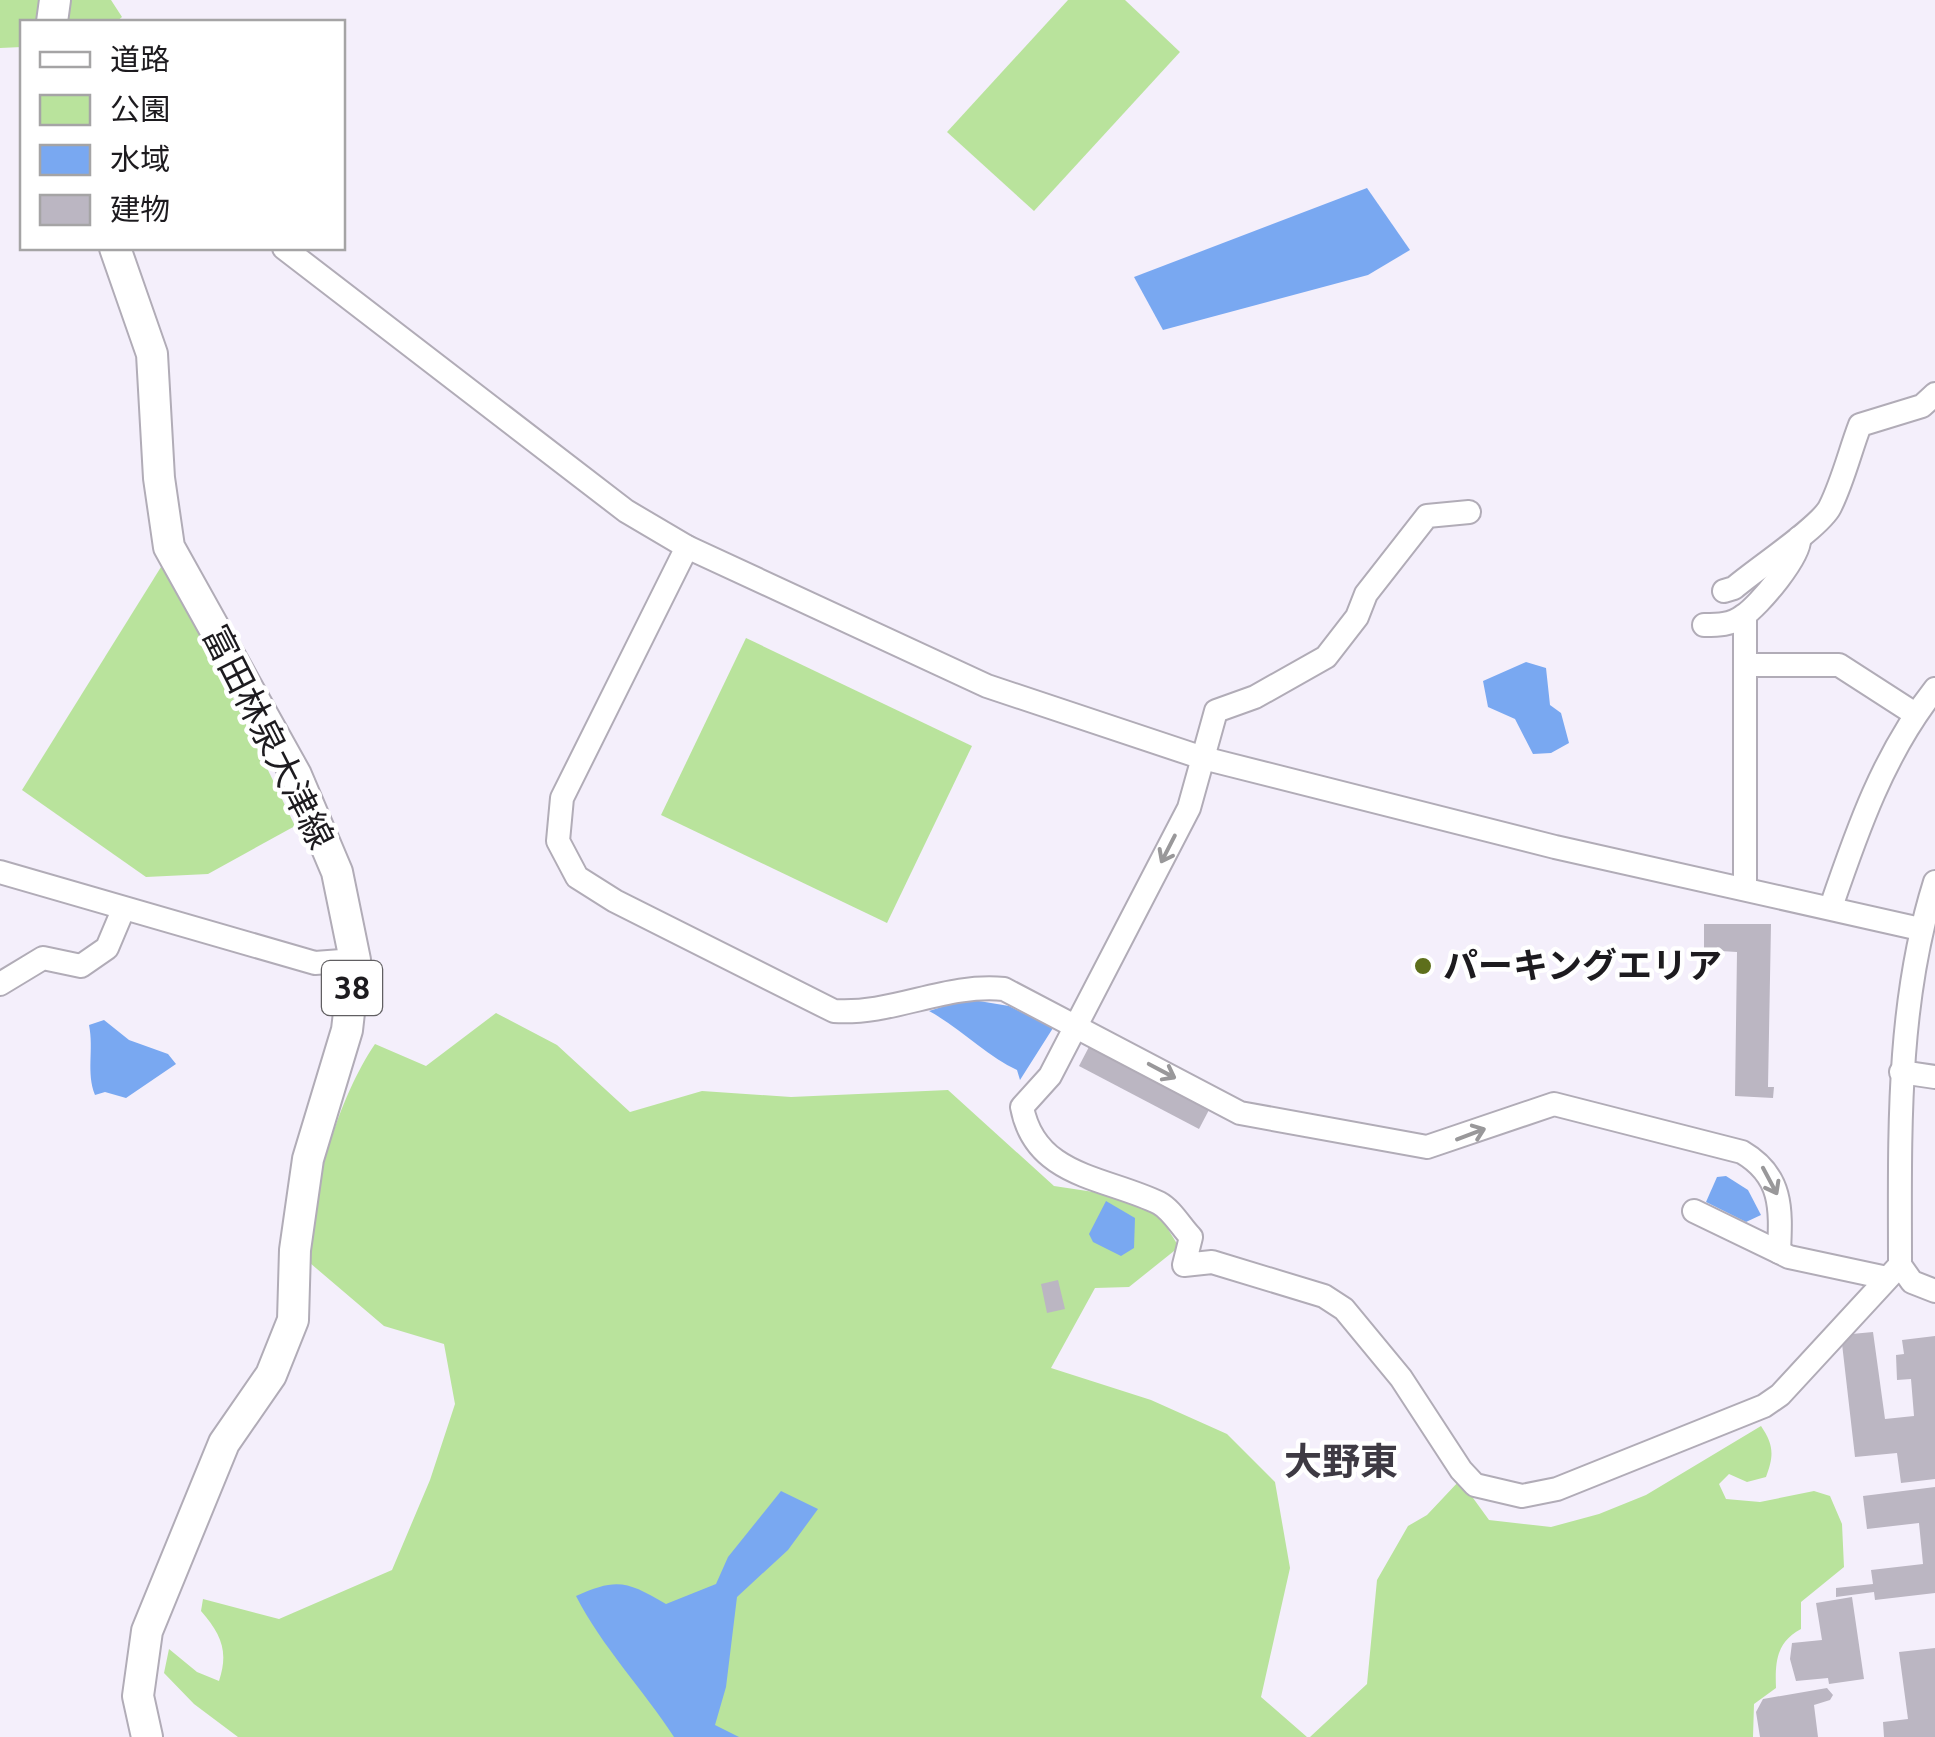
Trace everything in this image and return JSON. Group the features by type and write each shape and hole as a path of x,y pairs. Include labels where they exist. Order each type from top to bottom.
{"main road":[{"name":"富田林泉大津線","path":"116,250 152,354 159,478 169,547 296,776 338,872 355,960 348,1030 308,1159 292,1320 271,1375 224,1443 147,1631 138,1696 147,1737"}],"street":[{"path":"287,250 626,512 687,547 986,686 1203,758 1555,847 1920,928"},
{"path":"1724,591 1734,588 1799,538 1830,509 1860,424 1922,406 1935,394"},
{"path":"1469,512 1427,516 1366,594 1357,617 1326,657 1256,696 1216,711 1189,808 1050,1076 1022,1107 1025,1124 1042,1152 1056,1165 1164,1205 1190,1237 1184,1265 1212,1262 1324,1296 1344,1309 1401,1378 1460,1470 1476,1485 1522,1496 1557,1489 1764,1406 1780,1395 1894,1271 1900,1072 1920,928 1935,882"},
{"path":"1704,625 1723,625 1745,616 1798,554 1799,538"},
{"path":"687,547 562,798 558,841 577,877 614,901 834,1010 866,1013 974,986 1004,990 1076,1024 1240,1113 1427,1147 1554,1104 1742,1152 1762,1165 1775,1183 1782,1207 1779,1252"},
{"path":"1745,616 1745,888"},
{"path":"1745,666 1839,665 1915,714"},
{"path":"1830,908 1864,812 1915,714 1935,689"},
{"path":"0,872 315,963 355,960"},
{"path":"0,984 43,958 82,966 107,948 123,910"},
{"path":"1900,1072 1935,1077"},
{"path":"1694,1211 1801,1261 1894,1271 1935,1290"}],"green space":[{"path":"0,0 111,0 122,17 20,20 20,47 0,48"},
{"path":"1068,0 1125,0 1180,52 1034,211 947,132"},
{"path":"166,559 295,826 208,874 146,877 22,790"},
{"path":"746,638 972,746 887,923 661,815"},
{"path":"496,1013 557,1045 630,1112 702,1091 791,1097 948,1090 1054,1186 1107,1194 1158,1213 1179,1247 1129,1287 1095,1288 1051,1368 1151,1400 1227,1434 1275,1482 1290,1568 1261,1697 1307,1737 238,1737 194,1704 164,1673 169,1649 197,1672 219,1681 223,1652 214,1627 201,1611 203,1599 279,1619 392,1570 430,1480 455,1404 444,1344 384,1326 310,1263 314,1209 338,1120 375,1044 426,1066"},
{"path":"1761,1426 1771,1451 1766,1477 1747,1482 1729,1474 1719,1484 1726,1499 1760,1502 1814,1491 1830,1496 1842,1524 1844,1567 1801,1602 1801,1629 1786,1640 1779,1654 1776,1688 1754,1704 1753,1737 1310,1737 1367,1684 1377,1580 1408,1526 1427,1515 1460,1480 1489,1520 1551,1527 1599,1514 1646,1495"}],"water":[{"path":"1367,188 1410,250 1368,275 1163,330 1134,277"},
{"path":"1526,662 1546,668 1550,705 1561,713 1569,743 1551,753 1533,754 1515,719 1488,707 1483,681"},
{"path":"967,999 1009,1006 1053,1028 1020,1080 1017,1070 929,1011"},
{"path":"104,1020 129,1040 168,1054 176,1064 126,1098 105,1092 95,1095 89,1025"},
{"path":"1726,1176 1748,1190 1761,1215 1746,1222 1706,1202 1717,1177"},
{"path":"1106,1201 1135,1218 1134,1248 1121,1256 1093,1242 1089,1234"},
{"path":"781,1491 818,1509 788,1550 737,1597 726,1687 715,1725 739,1737 674,1737 598,1633 576,1596 613,1584 632,1587 666,1604 716,1584 728,1557"}],"building":[{"path":"1704,924 1771,924 1768,1087 1774,1087 1773,1098 1735,1096 1737,952 1704,950"},
{"path":"1091,1043 1211,1106 1199,1129 1079,1066"},
{"path":"1058,1280 1065,1309 1047,1313 1041,1284"},
{"path":"1873,1332 1885,1419 1914,1416 1911,1379 1897,1380 1896,1355 1904,1354 1902,1340 1935,1336 1935,1479 1901,1483 1897,1453 1855,1457 1841,1335"},
{"path":"1935,1487 1935,1593 1875,1600 1874,1592 1836,1597 1836,1588 1873,1584 1871,1570 1923,1564 1919,1523 1867,1529 1863,1496"},
{"path":"1852,1597 1864,1679 1829,1684 1828,1678 1796,1681 1790,1659 1792,1643 1822,1640 1816,1603"},
{"path":"1935,1648 1935,1737 1884,1737 1883,1722 1908,1719 1899,1652"},
{"path":"1827,1688 1833,1695 1830,1700 1814,1705 1818,1737 1760,1737 1756,1712 1763,1699"}],"place":[{"name":"パーキングエリア","path":"1423,966"}],"district":[{"name":"大野東","path":"1341,1462"}]}
